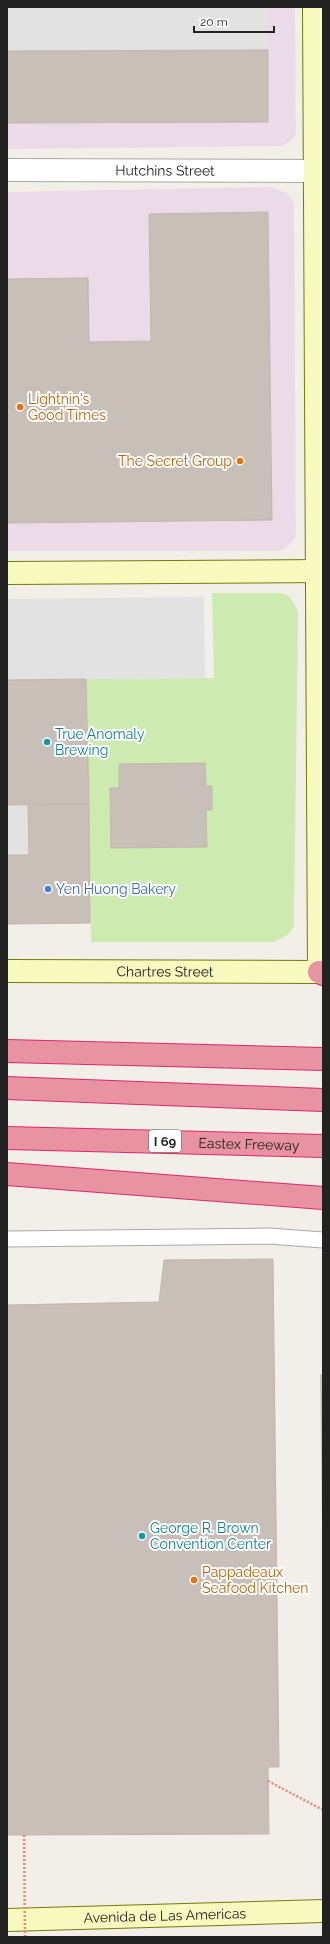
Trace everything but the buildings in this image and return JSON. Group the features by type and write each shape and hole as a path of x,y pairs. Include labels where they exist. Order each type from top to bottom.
{"highway":[{"path":"7,1051 323,1059"},
{"path":"7,1088 323,1100"},
{"name":"Eastex Freeway","path":"7,1138 323,1146"},
{"path":"7,1174 323,1198"}],"main road":[{"path":"314,7 319,171 320,778 322,972"},
{"path":"7,573 320,571"},
{"name":"Chartres Street","path":"7,971 322,972"},
{"name":"Avenida de Las Americas","path":"7,1920 323,1911"}],"street":[{"name":"Hutchins Street","path":"7,170 319,171"}],"lane":[{"path":"7,1239 270,1236 323,1240"}],"path":[{"path":"268,1781 323,1810"},
{"path":"24,1835 25,1937"}],"shaded area":[{"path":"7,7 295,7 296,135 292,140 282,146 7,149"},
{"path":"7,7 267,7 268,50 7,51"},
{"path":"271,187 287,193 292,199 294,205 295,538 288,547 279,551 7,551 7,192"},
{"path":"204,597 205,678 7,680 7,599"},
{"path":"28,804 29,855 7,855 7,805"},
{"path":"320,1374 323,1374 323,1605"}],"green space":[{"path":"212,593 282,593 290,597 298,611 293,928 289,934 273,942 91,942 86,679 214,678"}],"place":[{"name":"Lightnin's Good Times","path":"20,407"},
{"name":"The Secret Group","path":"240,461"},
{"name":"True Anomaly Brewing","path":"47,742"},
{"name":"Yen Huong Bakery","path":"48,889"},
{"name":"George R. Brown Convention Center","path":"142,1536"},
{"name":"Pappadeaux Seafood Kitchen","path":"194,1580"}]}
